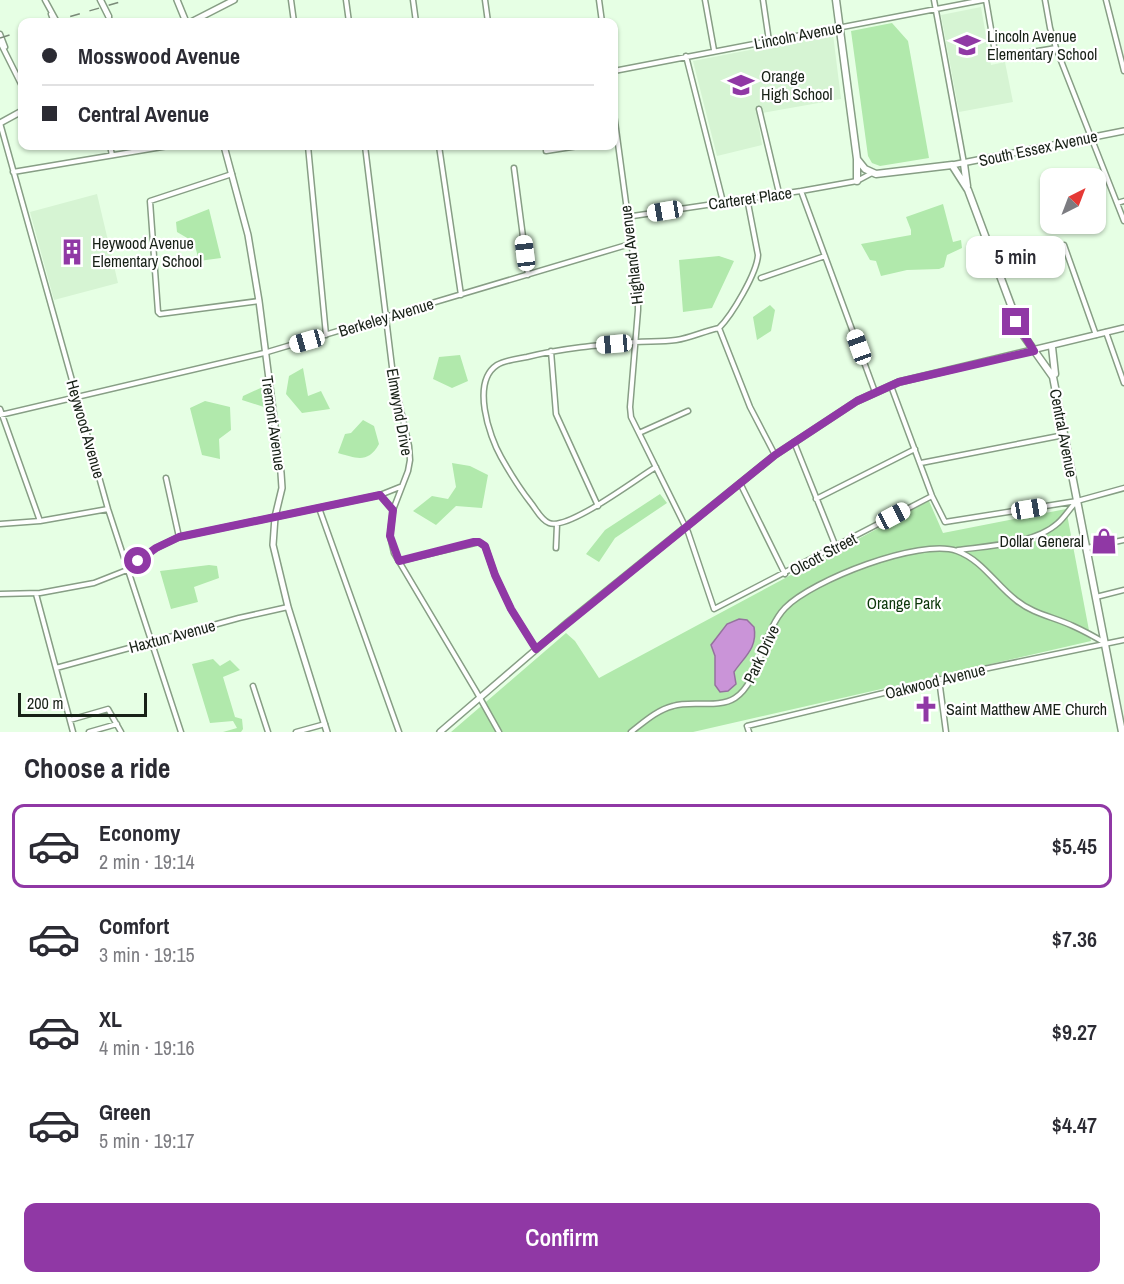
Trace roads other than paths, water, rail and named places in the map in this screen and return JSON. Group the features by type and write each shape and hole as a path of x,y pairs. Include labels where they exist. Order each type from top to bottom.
{"main road":[{"path":"177,0 184,18"},
{"path":"199,18 234,0"},
{"path":"836,0 857,159 857,181"},
{"path":"0,123 18,113"},
{"name":"South Essex Avenue","path":"952,165 1124,131"},
{"name":"Tremont Avenue","path":"225,150 248,235 259,301 282,480 275,517 273,545 288,607 327,732"},
{"path":"857,159 872,173 886,174 952,165"},
{"path":"964,164 968,189"},
{"name":"Central Avenue","path":"952,165 968,189 1016,322 1034,351 1051,371 1122,732"},
{"path":"440,732 536,649 775,455 875,392 891,385 1124,328"},
{"path":"1052,347 1056,389"}],"street":[{"path":"45,0 54,18"},
{"path":"100,0 109,18"},
{"path":"291,0 293,18"},
{"path":"346,0 348,18"},
{"path":"413,0 415,18"},
{"path":"485,0 487,18"},
{"path":"599,0 601,18"},
{"path":"705,0 714,50"},
{"path":"763,0 769,40"},
{"path":"934,0 964,164"},
{"path":"985,0 996,58 1056,48"},
{"name":"Lincoln Avenue","path":"618,70 985,0"},
{"path":"1045,0 1056,48 1124,221"},
{"path":"1107,0 1124,71"},
{"path":"0,34 7,54"},
{"path":"0,42 18,77"},
{"path":"686,56 723,202"},
{"path":"759,109 778,193"},
{"name":"Heywood Avenue","path":"0,123 108,509 181,732"},
{"path":"111,150 112,155"},
{"path":"13,172 139,150"},
{"path":"308,150 326,335"},
{"name":"Elmwynd Drive","path":"365,150 393,375 410,460 393,510 390,536 399,561 480,697"},
{"path":"440,150 461,295"},
{"name":"Highland Avenue","path":"617,150 638,292 631,417 685,527 714,609"},
{"path":"514,168 528,275"},
{"name":"Carteret Place","path":"626,217 857,181 872,173"},
{"path":"232,174 150,201 158,312 160,314 259,301"},
{"path":"801,191 875,392"},
{"path":"656,467 598,506 556,524 549,523 543,518 500,456 487,421 483,390 486,378 491,369 500,363 551,351 674,340 719,328 752,277 758,263 759,255 747,198"},
{"path":"1117,203 1124,201"},
{"name":"Berkeley Avenue","path":"1,413 264,353 630,244"},
{"path":"1064,245 1096,334"},
{"path":"761,278 825,256"},
{"path":"719,328 750,406 775,455"},
{"path":"1106,332 1124,383"},
{"path":"551,351 556,414 598,506"},
{"path":"891,385 932,496 945,522 1077,501 1124,488"},
{"path":"639,433 688,411"},
{"path":"1,413 40,521"},
{"path":"921,463 1065,435"},
{"path":"794,441 836,548"},
{"path":"816,499 915,449"},
{"path":"166,478 179,537"},
{"path":"740,483 785,574"},
{"path":"0,594 36,594 94,583 127,570 156,548 179,537 380,495 401,487"},
{"path":"380,495 393,510"},
{"name":"Olcott Street","path":"714,609 836,548 932,496"},
{"name":"Park Drive","path":"631,732 658,712 672,706 686,703 718,703 734,699 749,685 771,628 785,609 820,584 845,572 902,555 936,548 957,550 1009,543 1041,534 1057,524 1077,501"},
{"path":"319,508 399,732"},
{"path":"0,524 40,521 108,509"},
{"path":"556,524 556,548"},
{"path":"1086,548 1124,540"},
{"path":"399,561 479,542 485,546 495,575 511,609 536,649"},
{"path":"957,550 985,569 1017,601 1041,615 1073,625 1106,644"},
{"path":"1096,597 1124,590"},
{"path":"36,594 73,732"},
{"name":"Haxtun Avenue","path":"56,668 151,641 288,607"},
{"name":"Oakwood Avenue","path":"749,732 747,726 939,679 1124,640"},
{"path":"939,679 946,732"},
{"path":"253,686 268,732"},
{"path":"480,697 498,732"},
{"path":"70,720 108,709 121,732"},
{"path":"89,732 117,724"},
{"path":"296,732 325,724"}],"railway":[{"path":"65,18 127,0"},
{"path":"0,38 18,32"}],"place":[{"name":"Lincoln Avenue Elementary School","path":"967,45"},
{"name":"Orange High School","path":"741,85"},
{"name":"Heywood Avenue Elementary School","path":"72,252"},
{"name":"Dollar General","path":"1104,541"},
{"name":"Saint Matthew AME Church","path":"926,709"}],"park label":[{"name":"Orange Park","path":"904,603"}]}
